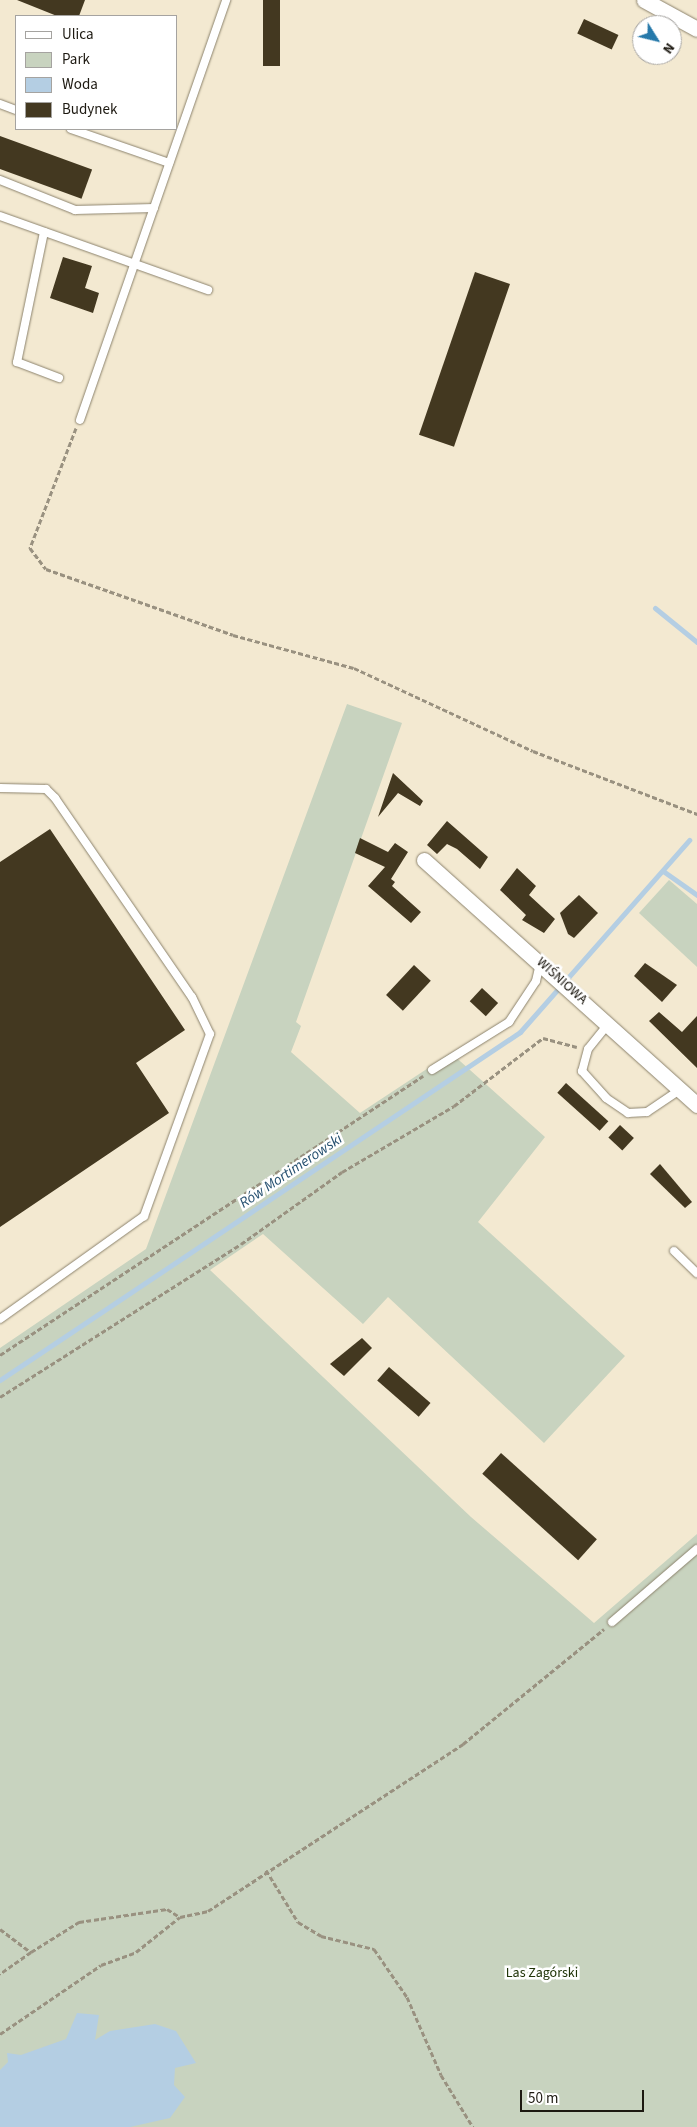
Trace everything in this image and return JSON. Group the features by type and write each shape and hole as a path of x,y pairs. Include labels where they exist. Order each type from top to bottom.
{"street":[{"path":"644,0 697,29"},
{"name":"WIŚNIOWA","path":"424,860 578,994 697,1105"}],"lane":[{"path":"80,420 226,0"},
{"path":"0,104 15,110"},
{"path":"74,130 169,163"},
{"path":"0,180 75,210 154,208"},
{"path":"0,216 133,265 208,290"},
{"path":"44,232 17,362 59,378"},
{"path":"0,788 46,789 55,798 196,1003 210,1034 144,1216 0,1319"},
{"path":"432,1070 509,1022 536,981 540,961"},
{"path":"609,1023 588,1049 582,1071 628,1113 647,1112 680,1090"},
{"path":"674,1251 697,1273"},
{"path":"612,1622 697,1549"}],"path":[{"path":"80,420 30,548 46,569 233,635 354,668 533,751 697,814"},
{"path":"0,1397 241,1244 342,1172 454,1106 543,1038 588,1049"},
{"path":"0,1355 432,1070"},
{"path":"0,2034 101,1965 136,1952 180,1917 208,1911 266,1870 462,1744 612,1622"},
{"path":"266,1870 298,1922 321,1936 374,1949 407,1997 441,2075 473,2127"},
{"path":"0,1974 79,1922 167,1909 180,1917"},
{"path":"0,1929 31,1952"}],"green space":[{"name":"Las Zagórski","path":"347,704 402,723 296,1022 301,1026 291,1052 360,1113 451,1053 545,1137 478,1222 625,1356 544,1443 388,1297 363,1324 263,1234 210,1270 471,1517 594,1623 697,1534 697,2127 0,2127 0,1348 146,1249"},
{"path":"669,880 697,904 697,967 639,913"}],"water":[{"path":"77,2013 99,2015 95,2040 110,2031 155,2024 176,2031 196,2063 175,2068 174,2085 185,2097 170,2118 130,2127 0,2127 0,2070 8,2062 7,2053 21,2055 66,2039"}],"building":[{"path":"17,0 85,0 79,15 54,15"},
{"path":"263,0 280,0 280,66 263,66"},
{"path":"584,19 618,35 612,50 577,34"},
{"path":"0,136 92,170 81,199 0,169"},
{"path":"63,257 92,266 85,288 99,293 93,313 50,298"},
{"path":"475,272 510,284 454,447 419,435"},
{"path":"393,773 423,801 420,806 398,793 378,817"},
{"path":"447,821 488,857 480,869 457,849 447,844 437,854 427,845"},
{"path":"50,829 185,1030 136,1063 169,1113 0,1227 0,862"},
{"path":"360,838 388,852 395,843 408,852 391,879 395,882 392,886 421,912 411,923 368,886 385,867 355,853"},
{"path":"517,868 536,886 529,895 555,919 544,933 522,920 526,915 500,890"},
{"path":"579,895 598,913 574,938 568,934 560,913"},
{"path":"645,963 677,985 662,1002 634,976"},
{"path":"414,965 431,981 403,1011 386,995"},
{"path":"482,988 498,1003 486,1016 470,1001"},
{"path":"659,1012 682,1032 697,1016 697,1068 649,1021"},
{"path":"566,1083 608,1121 600,1131 557,1093"},
{"path":"620,1125 634,1138 622,1150 608,1137"},
{"path":"660,1164 692,1202 685,1208 650,1174"},
{"path":"362,1338 372,1348 344,1376 330,1364"},
{"path":"389,1367 431,1403 419,1417 377,1381"},
{"path":"501,1453 597,1539 578,1560 482,1474"}],"waterway":[{"path":"655,608 697,642"},
{"name":"Rów Mortimerowski","path":"0,1380 520,1032 689,840"},
{"name":"Rów Mortimerowski","path":"663,871 697,895"}]}
